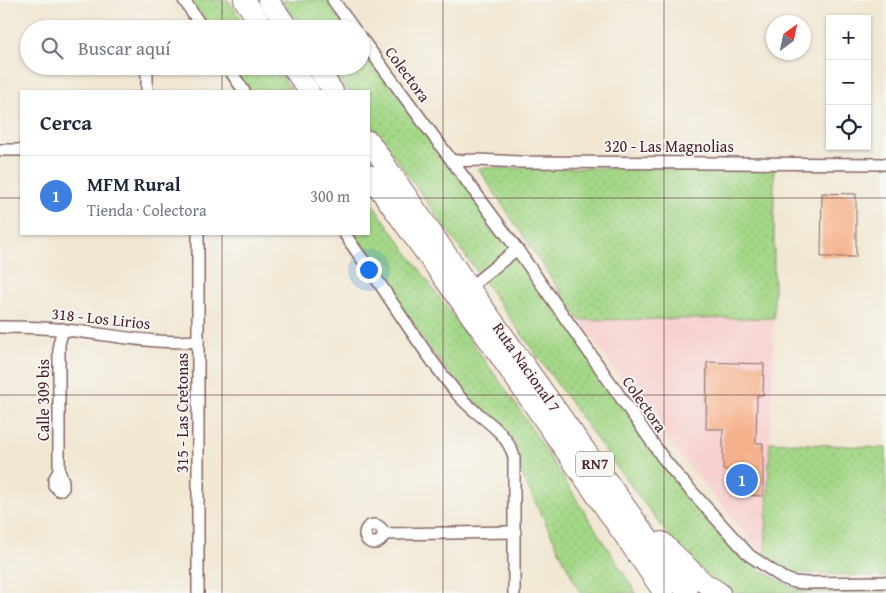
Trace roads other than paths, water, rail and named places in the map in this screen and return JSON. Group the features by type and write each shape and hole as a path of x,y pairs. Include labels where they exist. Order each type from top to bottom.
{"highway":[{"path":"244,0 258,20"},
{"path":"268,0 282,20"},
{"path":"297,75 308,90"},
{"path":"322,75 332,90"},
{"name":"Ruta Nacional 7","path":"370,142 686,593"},
{"name":"Ruta Nacional 7","path":"370,176 492,345 664,593"},
{"path":"610,484 646,522 663,544 703,582 720,593"},
{"path":"615,522 653,593"}],"street":[{"path":"184,0 197,20"},
{"path":"333,0 347,20"},
{"name":"Colectora","path":"370,50 517,249 676,474 749,555 783,578 794,582 886,582"},
{"path":"147,75 147,90"},
{"path":"234,75 243,90"},
{"path":"0,150 20,150"},
{"name":"320 - Las Magnolias","path":"452,162 477,160 520,162 886,164"},
{"name":"315 - Las Cretonas","path":"198,235 198,593"},
{"path":"346,235 460,397 504,436 510,446 514,457 514,593"},
{"path":"470,287 517,249"},
{"name":"318 - Los Lirios","path":"0,327 63,329 143,340 198,341"},
{"name":"Calle 309 bis","path":"59,470 59,344 63,329"},
{"path":"383,534 515,532"}],"place":[{"name":"MFM Rural","path":"742,480"}]}
